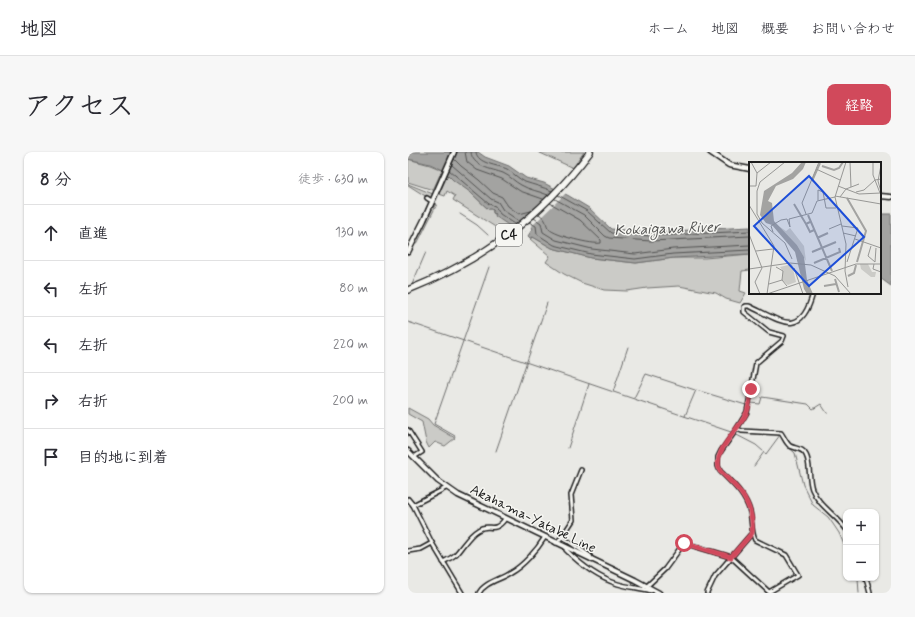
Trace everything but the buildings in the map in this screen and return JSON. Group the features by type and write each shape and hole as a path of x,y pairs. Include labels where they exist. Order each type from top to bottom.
{"highway":[{"name":"C4","path":"408,290 459,267 511,234 541,208 590,152"}],"main road":[{"path":"408,252 454,152"},
{"path":"710,152 729,165 749,169"},
{"path":"881,196 891,197"},
{"name":"Akahama-Yatabe Line","path":"408,451 446,488 505,519 659,593"}],"street":[{"path":"647,586 665,569 684,543 731,557 769,592 798,575 786,555 754,540 750,511 744,496 720,471 718,466 718,457 747,412 756,363 782,341 784,336 769,332 744,312 744,307 749,306 784,322 793,323 797,322 805,314 813,294"},
{"path":"737,429 742,431 781,433 789,445 802,450 806,454 811,488 843,525"},
{"path":"408,430 422,452 414,457"},
{"path":"556,543 562,537 573,520 571,495 581,470"},
{"path":"412,505 446,488"},
{"path":"408,499 462,593"},
{"path":"443,562 455,555 478,530 484,528 495,528 505,519"},
{"path":"707,593 715,576 752,533"},
{"path":"479,593 482,588 511,573 537,549 545,537"},
{"path":"562,537 590,556 592,560"},
{"path":"408,551 421,549 432,543"},
{"path":"566,548 573,558 604,579 617,584 651,591 653,590"},
{"path":"867,581 870,593"}],"shaded area":[{"path":"538,152 584,152 573,168"},
{"path":"408,159 442,170 433,190 408,182"},
{"path":"448,174 488,209 492,209 493,213 512,227 507,231 502,227 500,230 453,200 455,196 447,191 445,196 439,194"},
{"path":"408,184 433,194 430,199"},
{"path":"435,203 437,204 417,244 415,243"},
{"path":"533,237 552,248 591,258 636,263 674,258 705,258 749,254 749,270 742,271 740,291 746,293 740,303 726,299 716,293 679,286 627,291 604,290 582,283 564,274 546,262 550,256 530,239"},
{"path":"408,408 428,419 433,425 455,438 445,446 435,442 429,448 426,442 422,422 408,414"}],"water":[{"path":"408,152 478,152 485,157 509,166 526,178 544,183 569,196 589,208 611,229 651,232 749,227 749,254 674,258 636,263 591,258 552,248 533,237 530,238 528,236 533,228 529,226 524,233 522,231 520,233 495,216 496,214 493,213 494,211 492,209 488,209 443,170 430,164 408,159"},
{"path":"881,214 891,214 891,286 881,279"}],"pier":[{"path":"558,188 567,192 533,225 520,235 512,230"}],"waterway":[{"path":"460,214 477,225 488,235"},
{"path":"411,287 426,252"},
{"path":"455,436 434,424 489,267"},
{"path":"496,451 547,303"},
{"path":"408,322 731,432 756,445 764,452 754,466"},
{"path":"613,392 628,347"},
{"path":"634,398 646,374 695,390"},
{"path":"568,448 589,384"},
{"path":"685,416 696,390 746,405"},
{"path":"750,406 751,403 760,404 762,397 808,404 813,409 821,404 828,413"},
{"path":"765,453 766,454 780,435 785,444 795,453 803,485 813,505 828,517 839,533 844,545"},
{"path":"858,581 859,593"}],"route":[{"path":"684,543 731,557 752,533 753,529 750,511 744,496 720,471 718,466 718,457 721,451 742,422 747,412 751,389"}],"water label":[{"name":"Kokaigawa River","path":"667,229"}]}
